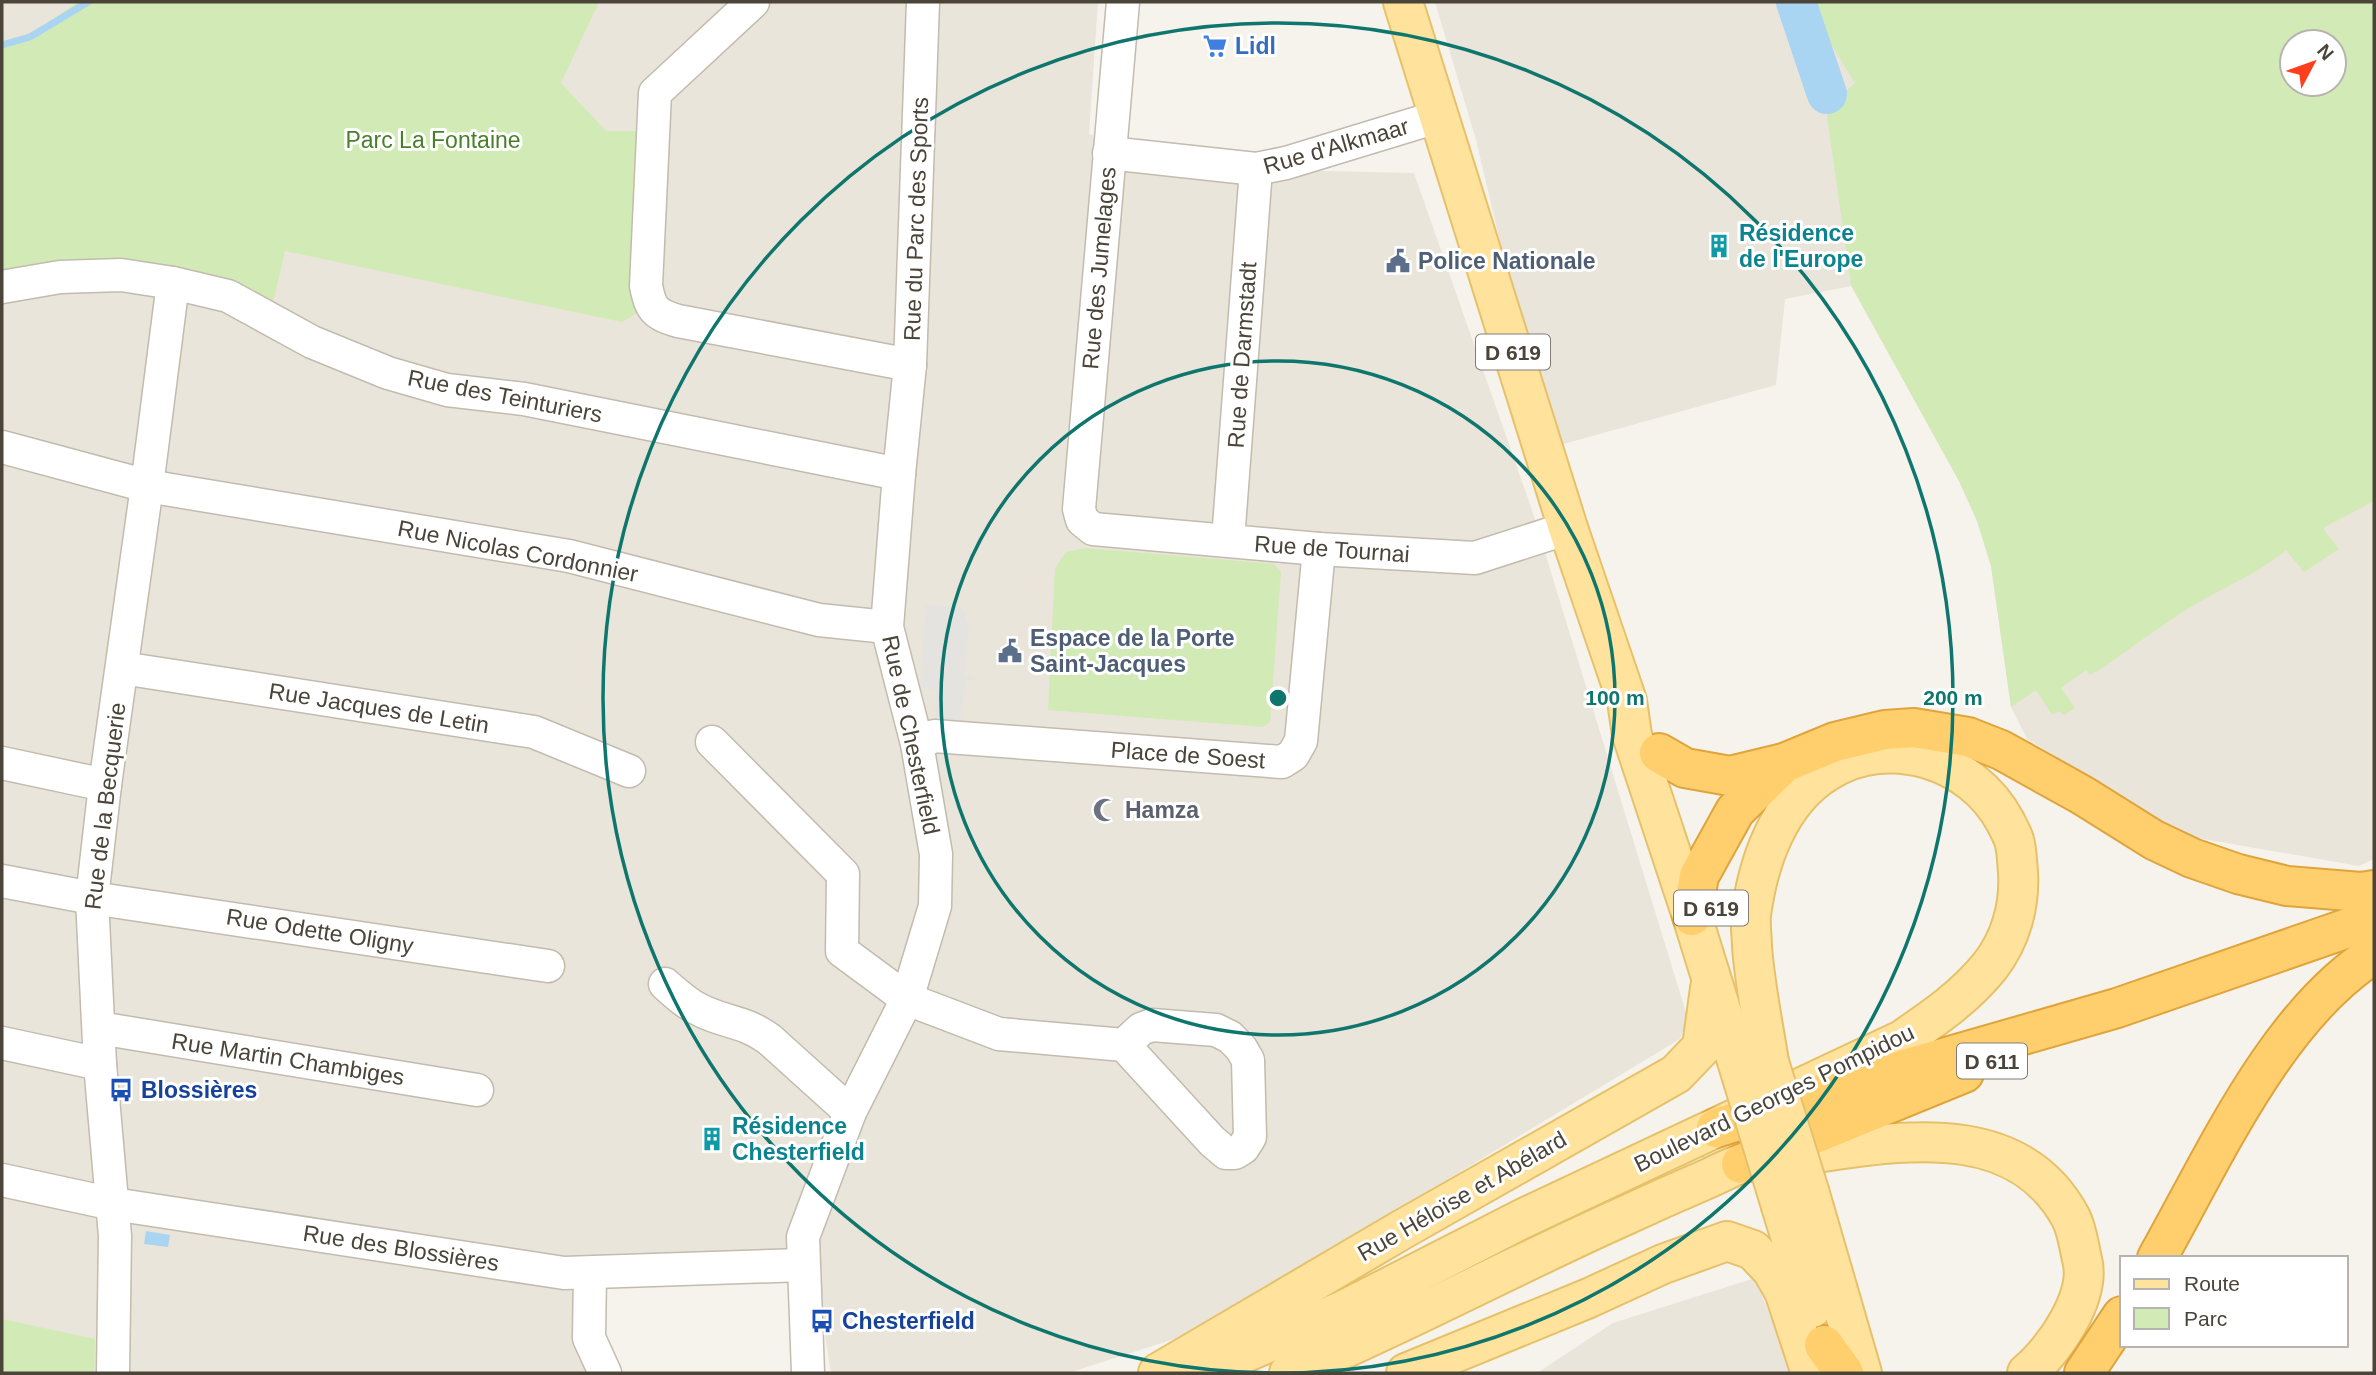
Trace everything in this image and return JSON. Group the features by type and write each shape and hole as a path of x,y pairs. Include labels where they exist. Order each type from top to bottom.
{"highway":[{"path":"1659,753 1685,768 1730,776 1784,763 1835,742 1885,730 1914,728 1968,737 2001,750 2082,795 2154,840 2192,858 2238,874 2287,886 2361,892 2374,890"},
{"path":"1692,916 1699,876 1735,811 1784,763"},
{"name":"D 611","path":"1716,1128 1856,1083 2117,1008 2374,919"},
{"path":"2158,1256 2244,1102 2284,1042 2317,1003 2374,954"},
{"name":"D 611","path":"1741,1164 1866,1115 2117,1008"},
{"path":"2084,1373 2120,1320"}],"main road":[{"name":"D 619","path":"1403,2 1568,528 1626,701 1632,735 1712,979 1755,1068"},
{"name":"D 619","path":"1626,701 1659,753 1699,876 1844,1367"},
{"name":"Boulevard Georges Pompidou","path":"1198,1373 1344,1310 1524,1217 1902,1040 1968,992 1992,963 2016,915 2019,887 2014,839 1997,806 1960,772 1914,755 1885,752 1857,758 1828,770 1790,806 1777,828 1761,866 1751,918 1755,1068"},
{"name":"Rue Héloïse et Abélard","path":"1158,1373 1403,1229 1676,1074 1702,1047 1712,979"},
{"name":"Boulevard Georges Pompidou","path":"1289,1373 1570,1240 1741,1164 1869,1145 1917,1141 1951,1142 1984,1148 2012,1160 2036,1175 2071,1219 2084,1267 2078,1297 2070,1320 2048,1354 2027,1373"},
{"path":"1406,1373 1589,1298 1663,1264 1727,1241 1753,1250 1772,1270 1784,1291 1844,1367"}],"street":[{"name":"Rue du Parc des Sports","path":"753,2 655,93 646,286 650,304 660,316 678,321 910,365 923,2"},
{"name":"Rue des Jumelages","path":"1093,529 1082,520 1079,509 1123,2"},
{"name":"Rue d'Alkmaar","path":"1110,153 1256,169 1286,163 1437,117"},
{"name":"Rue de Darmstadt","path":"1228,540 1256,169"},
{"name":"Rue des Teinturiers","path":"2,287 60,277 121,275 173,283 228,296 312,342 388,373 447,390 524,398 899,474"},
{"name":"Rue de la Becquerie","path":"113,1373 115,1236 100,1064 92,898 173,283"},
{"name":"Rue de Chesterfield","path":"808,1373 803,1237 850,1111 907,999 935,906 936,854 917,744 887,627 910,365"},
{"name":"Rue Nicolas Cordonnier","path":"2,447 12,452 147,486 569,556 819,620 887,627"},
{"name":"Rue de Tournai","path":"1093,529 1319,549 1475,558 1568,528"},
{"name":"Place de Soest","path":"917,744 934,736 1282,762 1293,755 1301,741 1319,549"},
{"name":"Rue Jacques de Letin","path":"122,668 534,732 629,771"},
{"path":"712,742 843,874 842,951 907,999 999,1034 1125,1045 1212,1141 1226,1153 1235,1153 1243,1148 1250,1137 1248,1060 1230,1037 1216,1030 1152,1025 1141,1029 1125,1045"},
{"path":"2,763 105,785"},
{"name":"Rue Odette Oligny","path":"2,881 92,898 548,966"},
{"path":"665,984 681,999 702,1012 755,1029 850,1111"},
{"name":"Rue Martin Chambiges","path":"99,1028 477,1090"},
{"path":"2,1043 100,1064"},
{"name":"Rue des Blossières","path":"2,1180 113,1204 564,1273 803,1265"},
{"path":"590,1272 589,1338 606,1373"}],"shaded area":[{"path":"2,2 1098,2 1089,134 1286,170 1414,173 1531,507 1688,1019 1680,1039 1193,1333 1068,1373 831,1373 815,1273 575,1282 586,1373 2,1373"},
{"path":"1435,2 2374,2 2374,859 2359,866 2186,836 2027,739 2011,707 1991,566 1977,521 1959,481 1851,286 1785,299 1776,385 1549,448 1476,140"},
{"path":"926,605 961,607 969,623 965,675 976,677 975,680 965,680 959,726 935,723 936,690 920,687"},
{"path":"1755,1278 1793,1373 1537,1373 1613,1323"}],"green space":[{"name":"Parc La Fontaine","path":"78,2 599,2 561,83 606,131 638,131 639,312 622,322 285,251 272,307 117,267 117,258 44,263 2,270 2,41 35,32"},
{"path":"1805,2 2374,2 2374,501 2323,528 2339,549 2304,572 2286,550 2262,567 2184,611 2104,667 2090,675 2086,670 2061,688 2075,708 2064,715 2059,711 2052,715 2036,690 2011,707 1991,566 1977,521 1959,481 1851,285 1826,109 1855,83"},
{"path":"1085,548 1274,564 1281,572 1270,722 1263,727 1048,710 1055,568 1066,552"},
{"path":"2,1319 95,1339 94,1373 2,1373"}],"water":[{"path":"146,1231 170,1235 168,1247 144,1244"}],"waterway":[{"path":"2,45 30,37 88,2"},
{"path":"1796,2 1827,94"}],"place":[{"name":"Lidl","path":"1215,46"},
{"name":"Résidence de l'Europe","path":"1719,246"},
{"name":"Police Nationale","path":"1398,261"},
{"name":"Espace de la Porte Saint-Jacques","path":"1010,651"},
{"name":"Hamza","path":"1105,810"},
{"name":"Blossières","path":"121,1090"},
{"name":"Résidence Chesterfield","path":"712,1139"},
{"name":"Chesterfield","path":"822,1321"}]}
